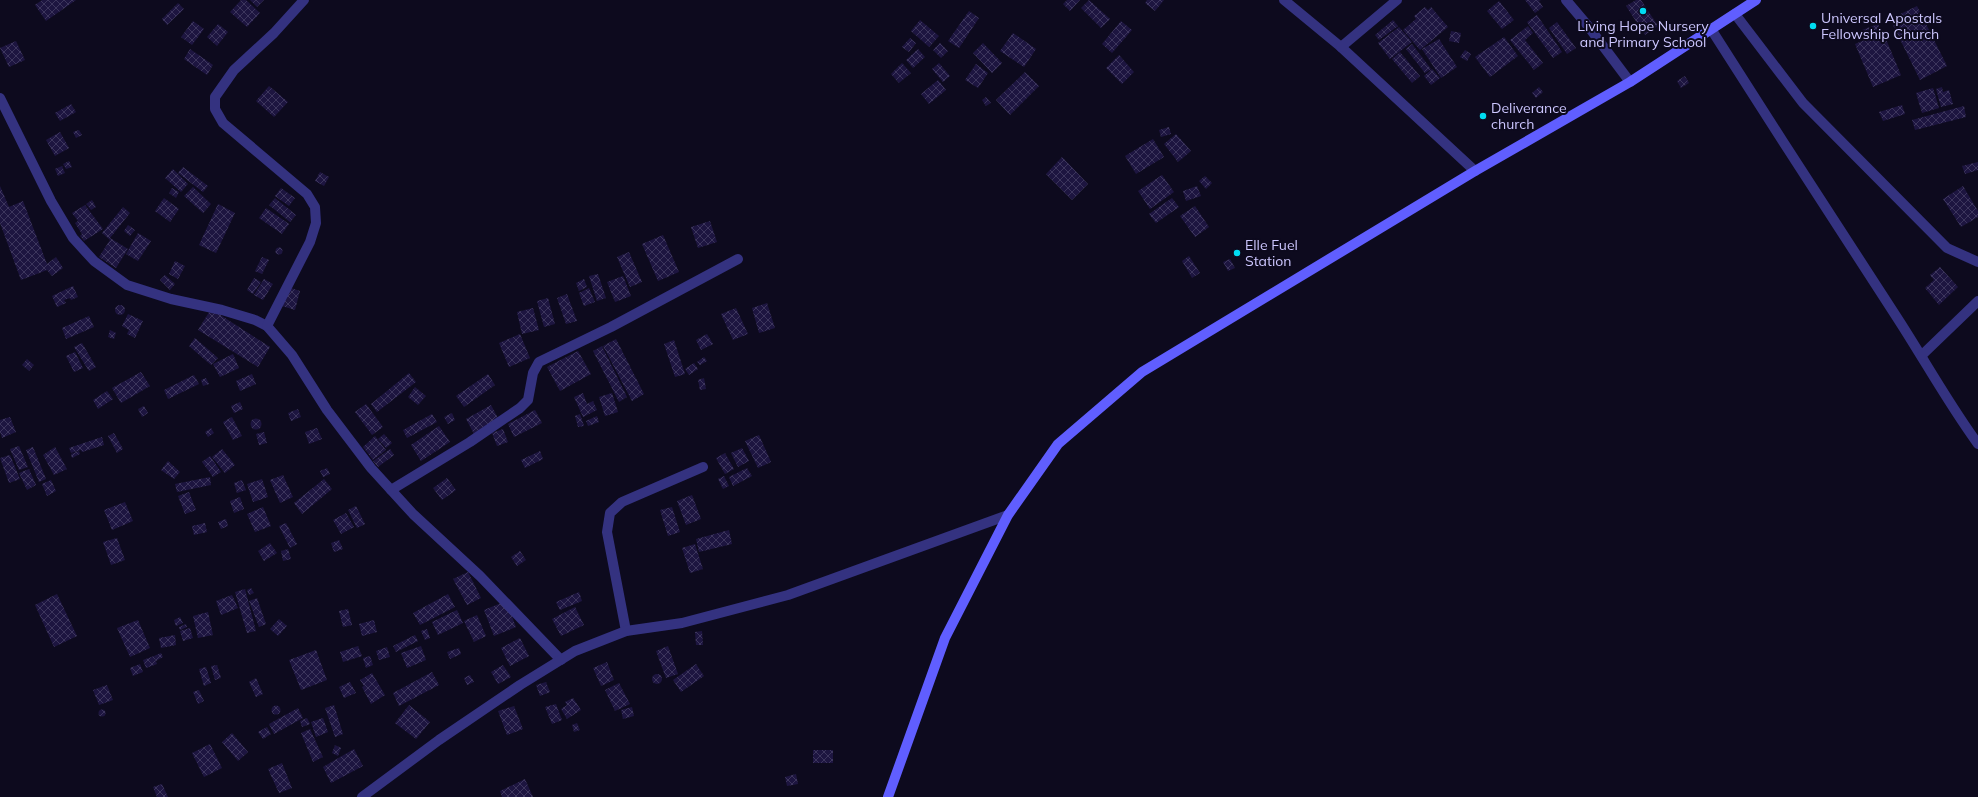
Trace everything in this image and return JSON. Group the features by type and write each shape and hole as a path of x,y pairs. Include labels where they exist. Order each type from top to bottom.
{"street":[{"path":"267,326 310,242 316,223 315,206 307,194 223,123 216,109 215,96 234,70 274,33 304,0"},
{"path":"1284,0 1341,47 1475,171"},
{"path":"1341,47 1397,0"},
{"path":"1566,0 1588,26 1630,82"},
{"path":"888,797 945,638 1008,515 1058,444 1142,372 1475,171 1630,82 1756,0"},
{"path":"1735,14 1803,103 1946,248 1978,262"},
{"path":"1711,28 1774,128 1922,355 1959,418 1978,444"},
{"path":"0,98 51,201 73,238 94,261 127,285 171,299 222,310 255,320 267,326 292,356 327,410 371,468 413,514 522,617 561,660"},
{"path":"391,490 470,442 520,408 528,400 533,373 539,362 610,327 738,259"},
{"path":"1922,355 1978,301"},
{"path":"626,631 607,532 610,512 622,502 704,467"},
{"path":"362,797 439,740 520,685 575,651 626,631 682,623 788,595 1008,515"}],"building":[{"path":"42,0 76,0 46,21 35,5"},
{"path":"241,0 246,0 260,13 247,27 230,12"},
{"path":"250,0 264,0 257,7"},
{"path":"1067,0 1080,0 1070,11 1063,4"},
{"path":"1089,0 1110,19 1101,28 1081,8"},
{"path":"1147,0 1164,0 1155,11 1145,3"},
{"path":"1525,0 1541,0 1539,1 1543,7 1535,13"},
{"path":"1636,0 1641,0 1658,26 1645,35 1626,6"},
{"path":"1499,1 1514,20 1502,29 1487,11"},
{"path":"178,3 184,9 167,25 162,19"},
{"path":"1917,6 1947,66 1920,80 1890,19"},
{"path":"1425,7 1428,10 1431,7 1448,27 1420,50 1403,30 1416,19 1414,16"},
{"path":"969,11 979,18 959,48 948,41"},
{"path":"1537,15 1562,52 1553,58 1527,22"},
{"path":"920,20 939,36 929,47 911,31"},
{"path":"1393,20 1398,26 1379,40 1375,35"},
{"path":"193,21 204,29 192,45 181,37"},
{"path":"1121,21 1132,30 1112,53 1102,44"},
{"path":"1557,22 1576,48 1567,54 1549,28"},
{"path":"218,24 228,32 217,46 207,37"},
{"path":"1878,24 1881,32 1860,40 1857,32"},
{"path":"1528,26 1533,33 1525,40 1543,63 1534,70 1510,40"},
{"path":"1399,27 1412,42 1390,59 1378,43"},
{"path":"1451,31 1461,33 1459,43 1449,41"},
{"path":"1883,32 1901,75 1873,87 1855,44"},
{"path":"1013,33 1036,49 1024,67 1000,51"},
{"path":"1504,37 1518,56 1490,77 1475,57"},
{"path":"910,38 916,43 909,52 902,47"},
{"path":"1439,39 1457,67 1441,78 1422,49"},
{"path":"16,41 25,60 9,67 0,48"},
{"path":"940,43 948,51 941,58 933,50"},
{"path":"983,43 1002,63 992,73 973,53"},
{"path":"1412,44 1431,69 1425,73 1406,49"},
{"path":"190,49 213,65 207,75 184,59"},
{"path":"918,49 925,57 913,68 906,60"},
{"path":"1465,50 1471,54 1467,61 1460,57"},
{"path":"1400,52 1420,76 1412,83 1392,59"},
{"path":"1119,55 1134,72 1122,84 1106,68"},
{"path":"902,63 911,73 899,83 891,74"},
{"path":"939,63 950,76 943,82 932,69"},
{"path":"976,64 988,73 978,88 965,80"},
{"path":"1432,69 1440,78 1431,85 1424,76"},
{"path":"1025,72 1039,86 1010,115 996,100"},
{"path":"1685,76 1689,83 1681,88 1677,81"},
{"path":"938,80 946,90 929,104 921,94"},
{"path":"269,86 288,102 274,117 256,101"},
{"path":"1539,87 1543,92 1536,98 1532,93"},
{"path":"1942,87 1943,92 1949,90 1953,104 1941,107 1936,89"},
{"path":"1933,88 1939,108 1922,113 1916,93"},
{"path":"986,97 991,103 986,106 982,100"},
{"path":"71,104 76,112 60,121 55,113"},
{"path":"1902,105 1905,114 1883,121 1879,112"},
{"path":"1964,106 1966,117 1915,130 1912,120"},
{"path":"1169,127 1171,134 1161,137 1159,130"},
{"path":"79,130 82,135 76,138 73,132"},
{"path":"60,132 69,148 55,156 46,140"},
{"path":"1176,134 1191,151 1178,162 1164,144"},
{"path":"1153,139 1164,157 1136,174 1125,156"},
{"path":"1062,157 1088,184 1072,200 1046,174"},
{"path":"69,161 72,167 66,169 63,164"},
{"path":"1978,162 1978,170 1965,174 1962,166"},
{"path":"62,166 65,173 58,176 55,169"},
{"path":"183,167 208,186 203,192 178,173"},
{"path":"173,169 188,184 181,192 165,178"},
{"path":"320,172 329,177 324,186 315,181"},
{"path":"1162,175 1174,192 1150,209 1138,191"},
{"path":"1205,176 1212,183 1206,189 1199,181"},
{"path":"0,186 9,207 23,201 47,264 56,257 63,268 52,276 47,270 21,280 0,223"},
{"path":"1197,186 1201,196 1186,201 1183,191"},
{"path":"1963,186 1978,211 1978,217 1961,227 1943,199"},
{"path":"193,187 211,204 203,213 184,196"},
{"path":"172,188 179,192 176,198 169,193"},
{"path":"281,188 295,198 289,206 275,196"},
{"path":"164,198 179,209 170,222 155,211"},
{"path":"275,198 296,215 290,222 269,205"},
{"path":"1172,198 1179,207 1156,223 1149,214"},
{"path":"92,200 96,207 91,210 86,204"},
{"path":"218,204 235,213 216,253 199,245"},
{"path":"85,205 103,229 84,241 80,236 82,234 75,223 78,221 72,213"},
{"path":"1195,206 1209,227 1195,237 1180,216"},
{"path":"123,207 130,213 110,238 128,249 116,268 99,257 110,240 102,233"},
{"path":"266,208 289,224 282,234 259,218"},
{"path":"710,221 717,242 698,248 691,227"},
{"path":"128,225 135,230 130,236 124,231"},
{"path":"138,233 151,241 138,261 126,254"},
{"path":"663,235 679,272 658,281 642,244"},
{"path":"279,248 282,251 279,254 276,251"},
{"path":"629,252 642,282 630,287 617,257"},
{"path":"1189,256 1200,273 1192,278 1182,261"},
{"path":"262,257 269,260 262,274 255,271"},
{"path":"1230,259 1235,268 1228,271 1223,262"},
{"path":"175,261 185,266 178,279 169,274"},
{"path":"1940,267 1958,287 1939,305 1925,288 1934,280 1930,275"},
{"path":"598,274 606,298 597,301 589,276"},
{"path":"165,275 175,284 170,290 160,280"},
{"path":"623,276 631,296 615,302 607,282"},
{"path":"254,278 261,282 253,294 247,290"},
{"path":"264,279 273,284 263,300 254,295"},
{"path":"584,279 587,287 579,291 576,283"},
{"path":"73,286 78,297 71,300 70,298 64,300 66,303 57,307 52,296"},
{"path":"288,287 300,291 295,310 282,306"},
{"path":"589,288 595,302 584,306 579,293"},
{"path":"567,294 577,321 566,324 557,298"},
{"path":"548,298 555,324 544,327 537,301"},
{"path":"767,303 775,328 759,333 752,308"},
{"path":"120,305 125,310 120,315 115,310"},
{"path":"533,308 539,330 522,334 517,312"},
{"path":"736,308 748,334 733,340 721,314"},
{"path":"211,309 270,347 258,367 198,330"},
{"path":"128,314 143,321 135,338 127,334 129,330 122,326"},
{"path":"89,316 94,327 66,339 62,328"},
{"path":"110,330 116,333 114,339 108,337"},
{"path":"520,334 530,358 509,367 499,343"},
{"path":"707,334 713,344 701,350 696,340"},
{"path":"195,338 218,358 211,365 189,346"},
{"path":"616,339 644,394 632,401 603,346"},
{"path":"674,340 685,374 675,377 664,344"},
{"path":"82,343 96,367 89,371 74,347"},
{"path":"602,346 627,397 619,402 593,351"},
{"path":"578,351 591,374 560,391 547,367"},
{"path":"75,352 83,368 74,372 66,356"},
{"path":"233,354 239,368 220,377 213,364"},
{"path":"704,357 707,361 700,365 697,362"},
{"path":"27,359 34,365 29,371 22,365"},
{"path":"694,363 698,369 689,375 685,369"},
{"path":"141,372 150,386 121,403 112,388"},
{"path":"409,373 416,382 377,412 371,404"},
{"path":"252,374 256,384 240,391 236,381"},
{"path":"488,374 495,385 464,407 456,396"},
{"path":"194,375 199,384 168,399 164,390"},
{"path":"206,378 209,384 203,386 201,380"},
{"path":"704,378 706,389 700,390 698,380"},
{"path":"415,387 426,396 418,405 408,397"},
{"path":"107,391 113,399 98,409 93,400"},
{"path":"583,393 587,404 593,401 597,410 583,417 574,397"},
{"path":"612,393 618,412 605,416 599,397"},
{"path":"240,402 243,409 234,413 231,406"},
{"path":"366,404 383,427 372,435 355,412"},
{"path":"491,405 499,420 474,434 466,419"},
{"path":"144,406 148,413 142,417 138,409"},
{"path":"298,409 301,417 291,421 288,413"},
{"path":"535,410 542,423 514,437 508,424"},
{"path":"452,413 455,420 448,424 444,417"},
{"path":"432,414 437,422 407,438 403,430"},
{"path":"580,414 584,426 578,427 575,416"},
{"path":"597,416 599,422 588,426 586,421"},
{"path":"10,417 16,432 2,438 0,432 0,420"},
{"path":"232,417 242,436 233,440 223,422"},
{"path":"254,419 258,419 260,420 260,428 254,429 251,426 251,422"},
{"path":"439,426 450,442 421,461 411,445"},
{"path":"211,428 214,433 208,437 205,432"},
{"path":"317,428 322,439 309,444 305,432"},
{"path":"503,429 508,442 497,446 492,433"},
{"path":"264,432 267,443 259,445 256,434"},
{"path":"114,433 123,449 117,453 108,436"},
{"path":"384,434 392,443 386,448 378,439"},
{"path":"759,435 771,462 758,468 745,441"},
{"path":"375,436 386,450 373,460 363,447"},
{"path":"102,437 104,445 82,452 81,450 71,453 69,448"},
{"path":"19,446 28,467 19,470 10,449"},
{"path":"33,447 46,479 39,482 26,450"},
{"path":"55,447 67,469 54,475 43,455"},
{"path":"742,448 749,461 738,467 731,453"},
{"path":"222,449 235,465 225,473 212,457"},
{"path":"390,449 394,455 378,467 373,461"},
{"path":"79,451 80,454 72,458 71,454"},
{"path":"540,451 543,459 525,468 521,460"},
{"path":"725,453 734,469 725,474 716,458"},
{"path":"10,455 20,479 9,483 0,458"},
{"path":"210,456 221,472 213,477 202,462"},
{"path":"168,461 180,472 174,479 161,470"},
{"path":"327,468 330,474 323,477 320,471"},
{"path":"747,468 752,476 733,486 729,477"},
{"path":"29,469 36,485 27,490 19,473"},
{"path":"283,475 293,497 280,503 270,480"},
{"path":"724,476 729,486 723,489 718,479"},
{"path":"210,477 211,485 177,492 175,484"},
{"path":"447,478 456,490 442,500 433,488"},
{"path":"262,479 268,497 253,502 247,484"},
{"path":"324,479 332,489 302,514 294,503"},
{"path":"51,480 56,491 47,496 42,484"},
{"path":"242,480 246,490 237,493 234,483"},
{"path":"189,492 196,510 185,514 178,496"},
{"path":"692,495 701,519 686,525 677,501"},
{"path":"240,497 244,509 234,513 230,501"},
{"path":"125,502 133,521 112,530 104,510"},
{"path":"356,506 365,524 357,528 348,510"},
{"path":"263,507 271,526 255,532 247,514"},
{"path":"672,507 680,532 668,536 660,510"},
{"path":"346,513 354,527 341,534 333,520"},
{"path":"226,519 228,526 221,529 218,522"},
{"path":"205,523 207,532 194,535 192,526"},
{"path":"286,523 297,544 290,548 279,526"},
{"path":"729,530 732,544 699,552 696,539"},
{"path":"117,538 125,560 111,565 103,542"},
{"path":"339,540 343,549 334,552 331,543"},
{"path":"270,543 277,553 264,561 258,551"},
{"path":"695,544 703,569 690,573 682,548"},
{"path":"288,549 291,559 283,561 281,551"},
{"path":"520,551 526,560 517,566 511,557"},
{"path":"468,572 481,598 467,605 453,579"},
{"path":"251,588 254,593 249,595 247,590"},
{"path":"245,589 256,631 247,633 235,592"},
{"path":"579,592 582,601 560,610 556,602"},
{"path":"57,594 77,636 54,647 35,605"},
{"path":"448,594 455,607 420,625 413,613"},
{"path":"232,595 238,608 221,615 216,601"},
{"path":"257,598 266,624 259,627 249,601"},
{"path":"506,601 516,627 494,636 484,610"},
{"path":"575,607 584,625 561,636 552,619"},
{"path":"348,609 352,625 343,627 339,611"},
{"path":"457,610 463,623 438,635 432,622"},
{"path":"208,612 213,635 198,638 193,616"},
{"path":"477,615 486,636 474,642 464,621"},
{"path":"180,617 183,623 176,626 174,620"},
{"path":"279,619 287,626 278,636 270,629"},
{"path":"138,620 150,648 130,657 117,628"},
{"path":"374,620 377,632 362,636 359,624"},
{"path":"186,624 187,627 180,630 179,627"},
{"path":"190,628 193,638 183,641 180,631"},
{"path":"427,629 430,638 425,640 421,631"},
{"path":"702,631 703,645 696,645 695,632"},
{"path":"175,635 176,645 161,648 159,638"},
{"path":"415,635 418,641 396,652 393,646"},
{"path":"520,638 529,656 510,666 501,648"},
{"path":"358,646 362,656 343,662 340,652"},
{"path":"421,646 426,660 407,668 401,653"},
{"path":"668,646 678,674 666,678 656,651"},
{"path":"387,647 390,657 379,660 376,651"},
{"path":"459,648 461,654 450,659 447,652"},
{"path":"316,650 327,680 301,690 289,660"},
{"path":"161,653 163,657 156,661 154,656"},
{"path":"154,656 157,664 146,668 143,660"},
{"path":"370,656 373,665 366,668 363,658"},
{"path":"607,662 614,680 601,686 593,668"},
{"path":"140,664 143,672 133,676 130,668"},
{"path":"696,664 704,676 681,692 673,680"},
{"path":"217,665 221,678 215,680 211,666"},
{"path":"503,665 511,677 498,684 491,672"},
{"path":"206,667 211,683 204,686 199,669"},
{"path":"432,672 439,685 399,706 393,693"},
{"path":"372,673 385,695 371,704 360,680"},
{"path":"655,674 659,674 661,675 661,683 655,684 652,681 652,677"},
{"path":"470,675 474,682 467,685 464,678"},
{"path":"256,678 263,694 256,697 249,682"},
{"path":"350,682 356,693 344,698 339,687"},
{"path":"546,682 550,692 540,696 536,685"},
{"path":"619,683 630,704 615,711 605,690"},
{"path":"107,685 113,700 99,705 93,690"},
{"path":"199,690 204,701 198,704 193,692"},
{"path":"573,698 581,710 567,719 561,709 567,705 565,702"},
{"path":"556,704 562,720 552,724 545,707"},
{"path":"334,705 343,734 335,737 325,708"},
{"path":"409,705 430,722 416,739 395,723"},
{"path":"274,706 278,706 280,710 278,714 274,714 272,712 272,708"},
{"path":"514,706 523,729 507,735 498,711"},
{"path":"632,707 634,716 623,719 621,710"},
{"path":"298,708 303,718 274,734 269,724"},
{"path":"102,710 105,713 102,716 99,713"},
{"path":"307,718 310,724 302,727 300,721"},
{"path":"323,718 328,732 316,737 311,722"},
{"path":"577,723 580,730 574,732 572,725"},
{"path":"267,727 271,734 263,739 258,732"},
{"path":"310,729 323,757 313,762 301,733"},
{"path":"232,733 248,752 238,761 222,742"},
{"path":"210,744 222,768 204,777 192,753"},
{"path":"335,745 341,748 338,756 332,753"},
{"path":"354,749 363,766 331,783 323,767"},
{"path":"813,750 833,750 833,763 813,763"},
{"path":"282,763 292,788 279,793 268,769"},
{"path":"796,774 798,784 787,786 785,777"},
{"path":"525,779 533,797 502,797 500,791"},
{"path":"162,784 168,797 157,797 153,787"}],"place":[{"name":"Living Hope Nursery and Primary School","path":"1643,11"},
{"name":"Universal Apostals Fellowship Church","path":"1813,26"},
{"name":"Deliverance church","path":"1483,116"},
{"name":"Elle Fuel Station","path":"1237,253"}]}
